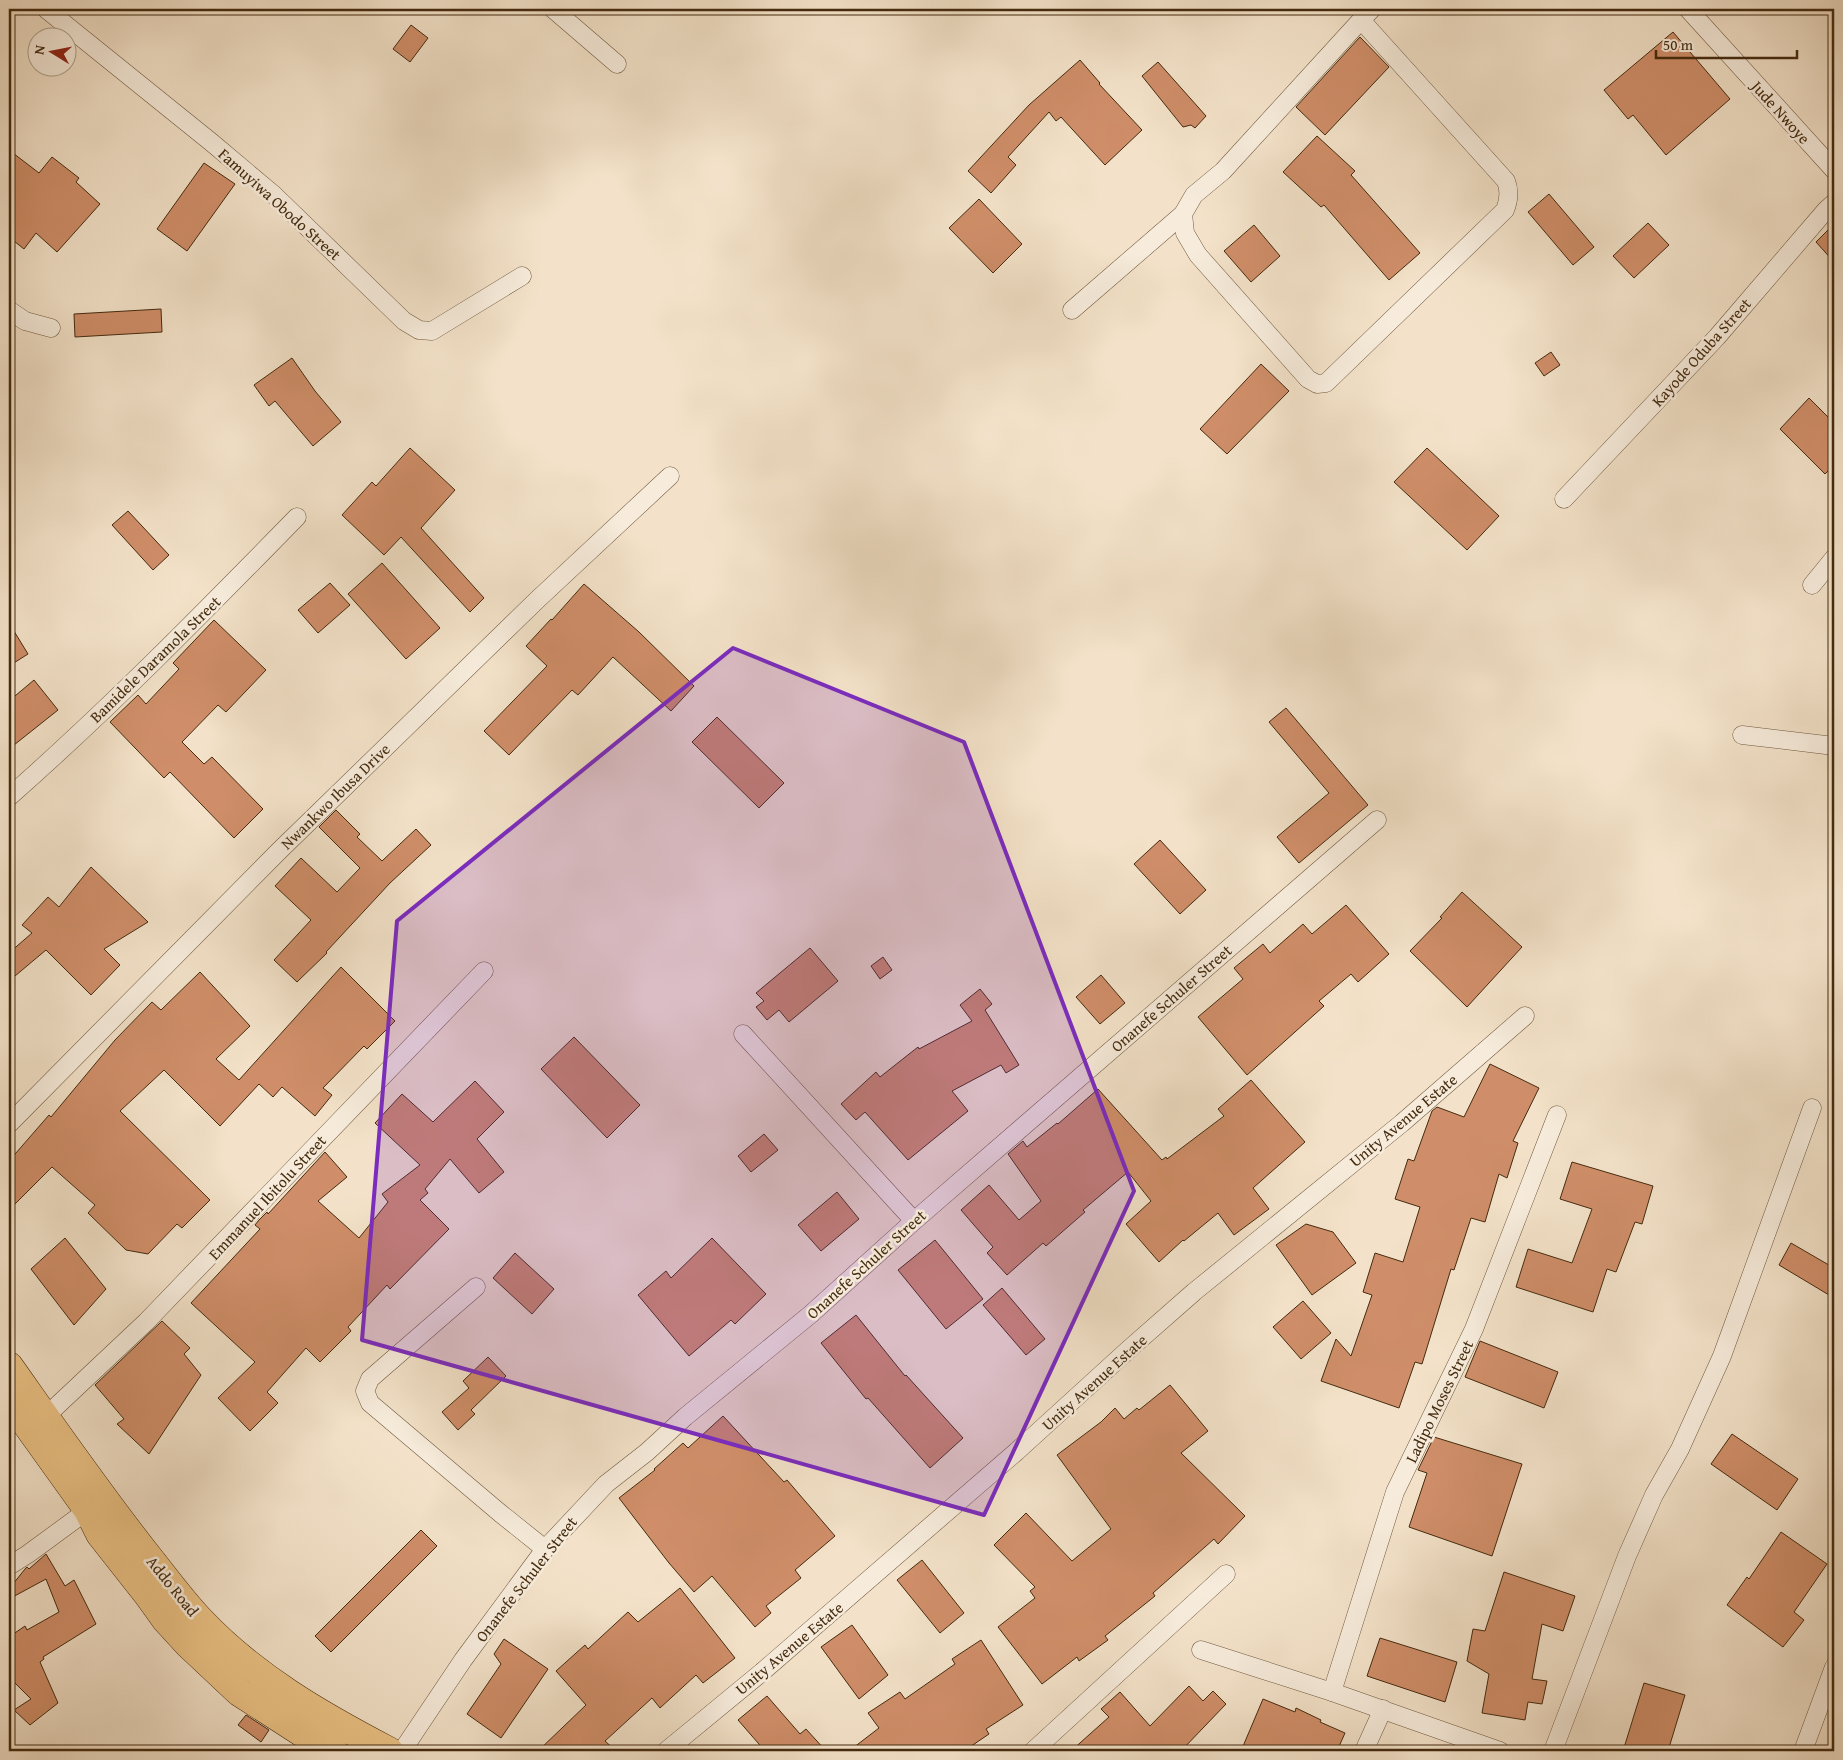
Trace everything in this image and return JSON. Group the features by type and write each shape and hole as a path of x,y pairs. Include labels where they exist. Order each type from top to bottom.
{"main road":[{"name":"Addo Road","path":"9,1366 78,1465 199,1620 239,1656 284,1692 331,1721 389,1751"},
{"name":"Addo Road","path":"9,1400 88,1510 100,1534 166,1620 188,1644 239,1692 334,1751"}],"street":[{"name":"Famuyiwa Obodo Street","path":"46,9 274,195 404,321 419,330 432,331 522,276"},
{"path":"553,9 617,64"},
{"name":"Jude Nwoye","path":"1688,9 1834,170"},
{"path":"1072,310 1183,214 1194,196 1223,171 1367,14 1506,180 1509,187 1509,200 1505,210 1326,383 1317,384 1308,379 1198,254 1185,233 1183,214"},
{"name":"Kayode Oduba Street","path":"1564,498 1717,337 1834,203"},
{"path":"9,310 25,321 51,328"},
{"name":"Nwankwo Ibusa Drive","path":"9,1124 279,851 537,600 670,476"},
{"name":"Bamidele Daramola Street","path":"9,798 108,706 297,517"},
{"path":"1812,585 1834,558"},
{"path":"1742,735 1834,746"},
{"name":"Onanefe Schuler Street","path":"402,1751 463,1660 545,1549 606,1484 647,1452 685,1417 811,1314 914,1221 1377,820"},
{"name":"Emmanuel Ibitolu Street","path":"45,1417 146,1322 484,971"},
{"name":"Unity Avenue Estate","path":"666,1751 762,1672 1016,1452 1194,1292 1402,1123 1525,1016"},
{"path":"743,1034 914,1221"},
{"path":"1553,1751 1627,1556 1654,1495 1680,1449 1722,1356 1812,1108"},
{"name":"Ladipo Moses Street","path":"1332,1692 1395,1492 1474,1329 1557,1115"},
{"path":"476,1287 370,1379 365,1391 370,1403 545,1549"},
{"path":"9,1566 88,1510"},
{"path":"1034,1751 1226,1574"},
{"path":"1201,1650 1383,1709 1500,1751"},
{"path":"1803,1751 1834,1667"},
{"path":"1364,1751 1383,1709"}],"highlighted area":[{"path":"733,648 964,742 1134,1191 984,1515 362,1340 397,921"}],"building":[{"path":"411,25 428,38 410,62 393,49"},
{"path":"1673,32 1730,99 1666,155 1633,115 1628,119 1604,90"},
{"path":"1360,37 1389,67 1325,135 1296,107"},
{"path":"1080,60 1099,84 1142,130 1105,165 1061,117 1056,121 1049,112 1008,157 1016,165 991,193 968,171 1029,105"},
{"path":"1158,62 1206,116 1195,128 1191,125 1183,127 1142,76"},
{"path":"1317,136 1355,171 1351,175 1420,253 1389,280 1324,205 1321,207 1283,172"},
{"path":"9,150 39,173 52,157 79,178 76,182 100,204 57,252 36,233 24,249 9,237"},
{"path":"204,163 235,184 187,251 157,229"},
{"path":"1549,194 1594,247 1573,265 1528,212"},
{"path":"979,199 1022,244 993,273 949,228"},
{"path":"1648,223 1669,245 1634,278 1613,256"},
{"path":"1834,224 1834,262 1816,242"},
{"path":"1254,225 1280,256 1251,282 1224,251"},
{"path":"161,309 162,332 75,337 74,314"},
{"path":"1551,352 1560,365 1544,376 1535,363"},
{"path":"292,358 315,391 341,422 313,446 275,401 269,406 254,385"},
{"path":"1261,364 1289,391 1227,454 1200,429"},
{"path":"1809,398 1834,423 1834,465 1825,474 1780,429"},
{"path":"410,448 455,490 421,528 484,598 470,612 401,537 384,555 342,515 372,482 376,486"},
{"path":"1427,448 1499,516 1467,550 1394,482"},
{"path":"128,511 169,555 153,570 112,525"},
{"path":"382,563 440,628 406,659 348,594"},
{"path":"330,583 350,605 318,633 298,610"},
{"path":"584,584 639,632 694,686 671,711 613,657 578,695 572,690 509,755 484,731 547,666 526,646"},
{"path":"214,620 266,670 226,712 218,705 182,742 204,764 212,757 263,809 234,838 170,772 164,778 110,722 138,695 146,704 179,669 173,663"},
{"path":"9,623 28,654 9,666"},
{"path":"34,680 58,710 9,749 9,701"},
{"path":"1286,708 1368,805 1299,863 1277,837 1329,793 1269,722"},
{"path":"717,717 784,783 759,808 692,742"},
{"path":"336,810 360,834 357,837 382,861 416,829 431,845 390,883 327,953 297,982 274,960 311,920 275,886 301,858 337,892 360,868 319,827"},
{"path":"1160,840 1206,890 1180,914 1134,864"},
{"path":"91,867 148,922 104,949 120,965 91,995 46,950 9,981 9,953 32,933 22,925 48,897 59,907"},
{"path":"1462,892 1522,947 1467,1007 1410,951 1442,918 1440,917"},
{"path":"1346,905 1389,954 1358,982 1351,974 1319,1001 1324,1006 1247,1075 1198,1017 1243,979 1234,968 1263,944 1270,953 1303,924 1312,934"},
{"path":"810,948 838,981 789,1022 779,1010 767,1020 756,1007 764,1001 756,993"},
{"path":"883,957 892,970 880,979 871,966"},
{"path":"341,967 395,1021 367,1049 364,1046 323,1088 332,1095 315,1116 282,1087 273,1097 259,1084 220,1126 164,1070 120,1111 210,1200 182,1228 177,1224 148,1254 126,1250 88,1213 95,1205 52,1167 9,1210 9,1161 49,1115 51,1117 115,1040 152,1002 161,1010 200,972 250,1026 216,1059 239,1080"},
{"path":"1101,975 1125,1003 1100,1024 1076,997"},
{"path":"980,989 992,1004 985,1010 1019,1065 1006,1073 1001,1065 952,1091 968,1111 908,1160 865,1112 856,1120 841,1104 876,1072 880,1077 918,1047 919,1049 972,1021 960,1005"},
{"path":"574,1037 640,1105 607,1138 541,1069"},
{"path":"1490,1064 1539,1088 1513,1141 1518,1143 1507,1178 1499,1174 1485,1222 1471,1218 1454,1270 1451,1269 1422,1364 1415,1362 1399,1408 1321,1381 1336,1339 1351,1356 1372,1295 1363,1292 1375,1253 1403,1262 1420,1207 1395,1199 1408,1159 1414,1161 1432,1111 1437,1107 1464,1117"},
{"path":"1251,1080 1305,1142 1253,1188 1269,1209 1234,1235 1218,1213 1183,1240 1159,1262 1126,1224 1151,1201 1128,1172 1083,1210 1085,1212 1046,1246 1043,1243 1007,1275 987,1253 993,1247 961,1210 989,1185 1019,1220 1041,1201 1008,1154 1023,1141 1027,1147 1058,1124 1098,1089 1162,1160 1166,1157 1167,1159 1224,1116 1218,1109"},
{"path":"475,1081 504,1112 477,1139 504,1172 479,1193 450,1159 425,1189 428,1193 420,1200 449,1229 390,1289 387,1285 348,1327 351,1331 320,1362 306,1348 267,1392 278,1403 250,1431 218,1398 255,1362 191,1303 260,1229 255,1225 259,1220 267,1212 268,1214 325,1152 347,1177 318,1201 359,1238 388,1202 382,1194 420,1165 375,1123 402,1094 433,1122"},
{"path":"764,1134 778,1150 751,1172 738,1156"},
{"path":"1572,1162 1653,1186 1642,1224 1635,1222 1616,1272 1607,1269 1593,1312 1516,1287 1528,1249 1572,1263 1592,1209 1560,1199"},
{"path":"837,1192 859,1219 821,1251 798,1225"},
{"path":"1306,1224 1333,1232 1356,1263 1312,1295 1276,1245"},
{"path":"65,1238 106,1289 74,1325 31,1269"},
{"path":"712,1238 766,1294 735,1324 731,1320 689,1356 638,1295 666,1271 671,1278"},
{"path":"935,1240 983,1299 946,1329 898,1270"},
{"path":"1791,1243 1834,1268 1834,1298 1779,1265"},
{"path":"515,1253 554,1289 532,1314 493,1278"},
{"path":"1002,1288 1045,1339 1026,1355 983,1305"},
{"path":"1303,1301 1331,1333 1301,1359 1273,1327"},
{"path":"856,1315 905,1376 963,1438 930,1468 868,1398 866,1399 821,1343"},
{"path":"162,1321 190,1348 184,1354 201,1375 149,1454 117,1424 124,1419 95,1385"},
{"path":"1480,1341 1558,1372 1544,1408 1465,1377"},
{"path":"488,1357 506,1376 471,1410 475,1414 458,1430 442,1412 469,1388 463,1381"},
{"path":"1170,1385 1208,1431 1181,1453 1245,1516 1218,1544 1214,1539 1153,1593 1155,1596 1105,1636 1108,1640 1079,1661 1077,1657 1042,1684 998,1627 1035,1598 1030,1591 1035,1587 994,1545 1026,1513 1072,1561 1111,1529 1057,1455 1101,1422 1115,1408 1124,1419 1137,1408 1139,1410"},
{"path":"723,1416 784,1482 787,1480 835,1536 795,1570 801,1578 766,1606 771,1613 755,1627 712,1576 694,1592 619,1498 655,1470 683,1443 688,1448"},
{"path":"1732,1434 1798,1479 1777,1510 1711,1464"},
{"path":"1434,1437 1522,1464 1492,1556 1409,1527 1427,1473 1418,1470"},
{"path":"421,1530 437,1546 331,1652 315,1636"},
{"path":"1781,1532 1827,1564 1794,1612 1804,1620 1783,1647 1727,1605 1747,1577 1749,1579"},
{"path":"46,1554 65,1586 74,1580 96,1624 43,1657 44,1659 40,1662 58,1703 30,1725 14,1710 31,1699 9,1677 9,1637 25,1626 27,1630 59,1612 46,1579 9,1599 9,1589 27,1567 29,1569"},
{"path":"922,1560 964,1613 940,1633 897,1580"},
{"path":"1504,1572 1575,1596 1563,1631 1542,1624 1532,1679 1547,1681 1542,1704 1528,1702 1525,1720 1482,1713 1489,1674 1467,1661 1473,1629 1485,1631"},
{"path":"680,1588 735,1658 703,1683 696,1675 660,1708 652,1698 605,1741 616,1751 538,1751 586,1705 556,1671 585,1645 588,1649 628,1612 638,1622"},
{"path":"852,1625 888,1675 859,1699 821,1647"},
{"path":"1380,1638 1457,1662 1445,1702 1367,1676"},
{"path":"504,1639 548,1669 501,1738 467,1714 501,1664 494,1654"},
{"path":"981,1640 1023,1705 986,1729 989,1734 964,1751 849,1751 879,1728 868,1713 900,1692 905,1699 955,1664 952,1659"},
{"path":"1644,1683 1685,1695 1668,1751 1623,1751"},
{"path":"1189,1686 1203,1701 1213,1691 1226,1704 1181,1751 1071,1751 1109,1717 1101,1709 1120,1692 1150,1726"},
{"path":"767,1696 800,1734 806,1729 826,1751 765,1751 738,1720"},
{"path":"1263,1699 1295,1712 1296,1708 1321,1720 1320,1722 1345,1733 1337,1751 1241,1751"},
{"path":"246,1715 269,1730 261,1742 238,1725"}]}
